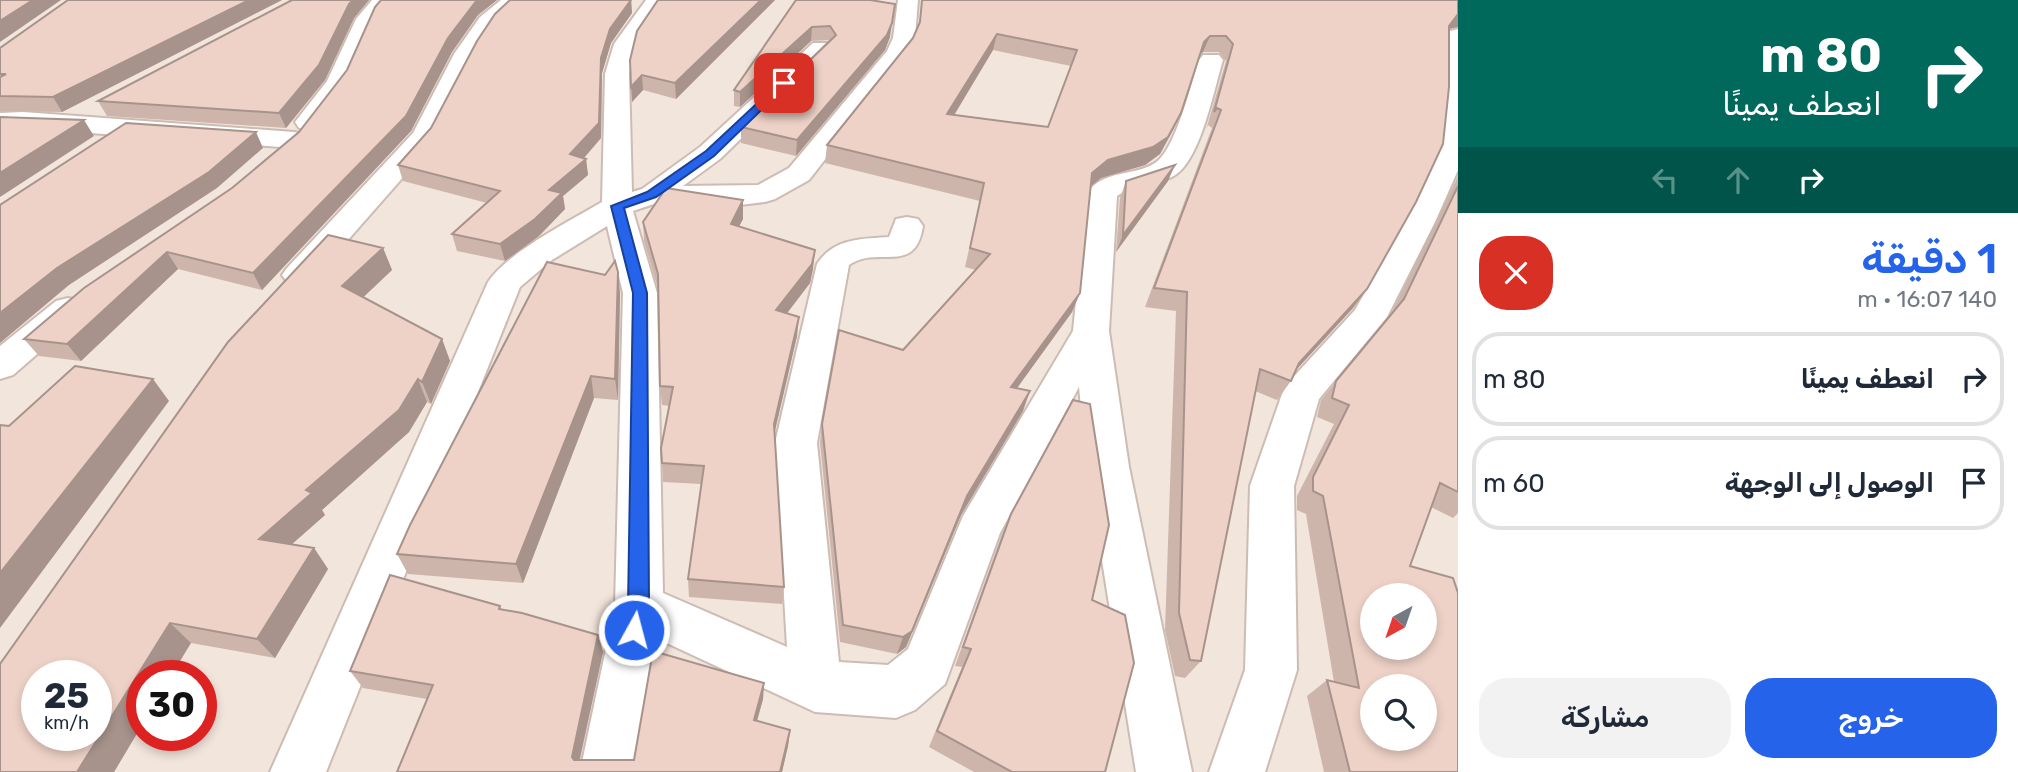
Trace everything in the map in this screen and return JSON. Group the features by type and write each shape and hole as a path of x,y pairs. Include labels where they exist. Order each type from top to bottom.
{"street":[{"path":"266,164 294,139 338,83 367,19 383,0"},
{"path":"274,302 425,136 466,54 488,22 514,0"},
{"path":"635,200 765,193 799,174 897,53 904,38 908,0"},
{"path":"608,772 639,606 640,293 635,200 617,74 625,44 644,4"},
{"path":"1237,772 1271,670 1272,486 1300,394 1369,317 1420,222 1447,163 1453,104 1452,42 1458,36"},
{"path":"298,772 505,282 541,253 635,200 710,153 821,48"},
{"path":"1164,772 1108,467 1091,331 1102,193 1118,182 1164,170 1179,156 1211,60"},
{"path":"68,123 105,104"},
{"path":"0,121 68,123 294,139"},
{"path":"97,149 130,127"},
{"path":"815,686 796,443 833,264 837,256 846,251 898,246 904,243 907,226"},
{"path":"0,366 94,288"},
{"path":"639,606 815,686 896,692 927,666 979,529 1091,331"}],"shaded area":[{"path":"0,0 1458,0 1458,772 0,772"}],"building":[{"path":"0,0 33,0 0,21"},
{"path":"68,0 249,0 53,97 0,96 0,77 6,74 0,74 0,48"},
{"path":"292,0 353,0 319,65 279,113 98,101"},
{"path":"381,0 477,0 448,38 406,116 253,273 167,252 67,344 24,339 84,288 232,188 299,132 347,70 375,7"},
{"path":"510,0 631,0 610,29 601,58 599,123 570,154 586,159 549,190 562,193 535,219 500,244 452,234 500,191 398,165 431,128 477,41 495,14"},
{"path":"658,0 761,0 675,83 642,75 631,87 630,60 637,31"},
{"path":"796,0 870,0 895,4 887,35 797,140 741,127 836,35 830,26 812,27 740,92 734,90"},
{"path":"922,0 1458,0 1458,14 1449,26 1449,87 1443,144 1416,202 1367,289 1299,363 1291,381 1260,369 1201,661 1190,660 1179,613 1187,292 1154,288 1221,110 1217,108 1214,112 1233,44 1226,36 1210,36 1204,42 1181,113 1168,137 1153,147 1108,160 1092,173 1080,293 1011,387 1030,391 967,496 912,631 903,637 843,625 822,424 839,330 903,350 990,254 970,248 984,183 827,145 913,38 920,22","holes":["997,34 1077,50 1048,127 947,114"]},
{"path":"0,117 84,120 0,173"},
{"path":"126,123 256,132 209,172 57,268 0,313 0,205"},
{"path":"1175,165 1123,235 1126,181"},
{"path":"1458,186 1458,492 1440,483 1410,566 1453,578 1458,593 1458,772 1350,772 1327,680 1359,688 1323,496 1313,491 1313,477 1349,405 1332,398 1336,381 1404,299"},
{"path":"666,188 743,200 731,224 815,250 812,264 776,310 799,317 774,424 784,587 688,579 704,466 662,463 661,448 673,387 660,386 658,274 643,222"},
{"path":"328,235 383,248 342,286 442,339 422,382 418,379 399,410 306,490 312,493 259,539 314,548 257,639 170,623 147,660 126,660 126,693 112,716 112,660 21,660 21,751 90,751 77,772 0,772 0,664 228,342"},
{"path":"615,261 618,272 615,379 591,376 516,564 397,554 547,262 605,275"},
{"path":"75,366 153,379 0,573 0,425 9,426"},
{"path":"1073,400 1090,404 1109,525 1092,600 1125,615 1134,663 1105,772 1012,772 937,731 971,649 963,647 1011,514"},
{"path":"390,575 500,606 499,609 598,635 572,757 574,760 634,760 653,651 764,683 754,720 790,730 780,772 397,772 433,685 350,671"}],"route":[{"path":"634,630 639,606 640,293 617,206 652,194 710,153 784,83"}]}
